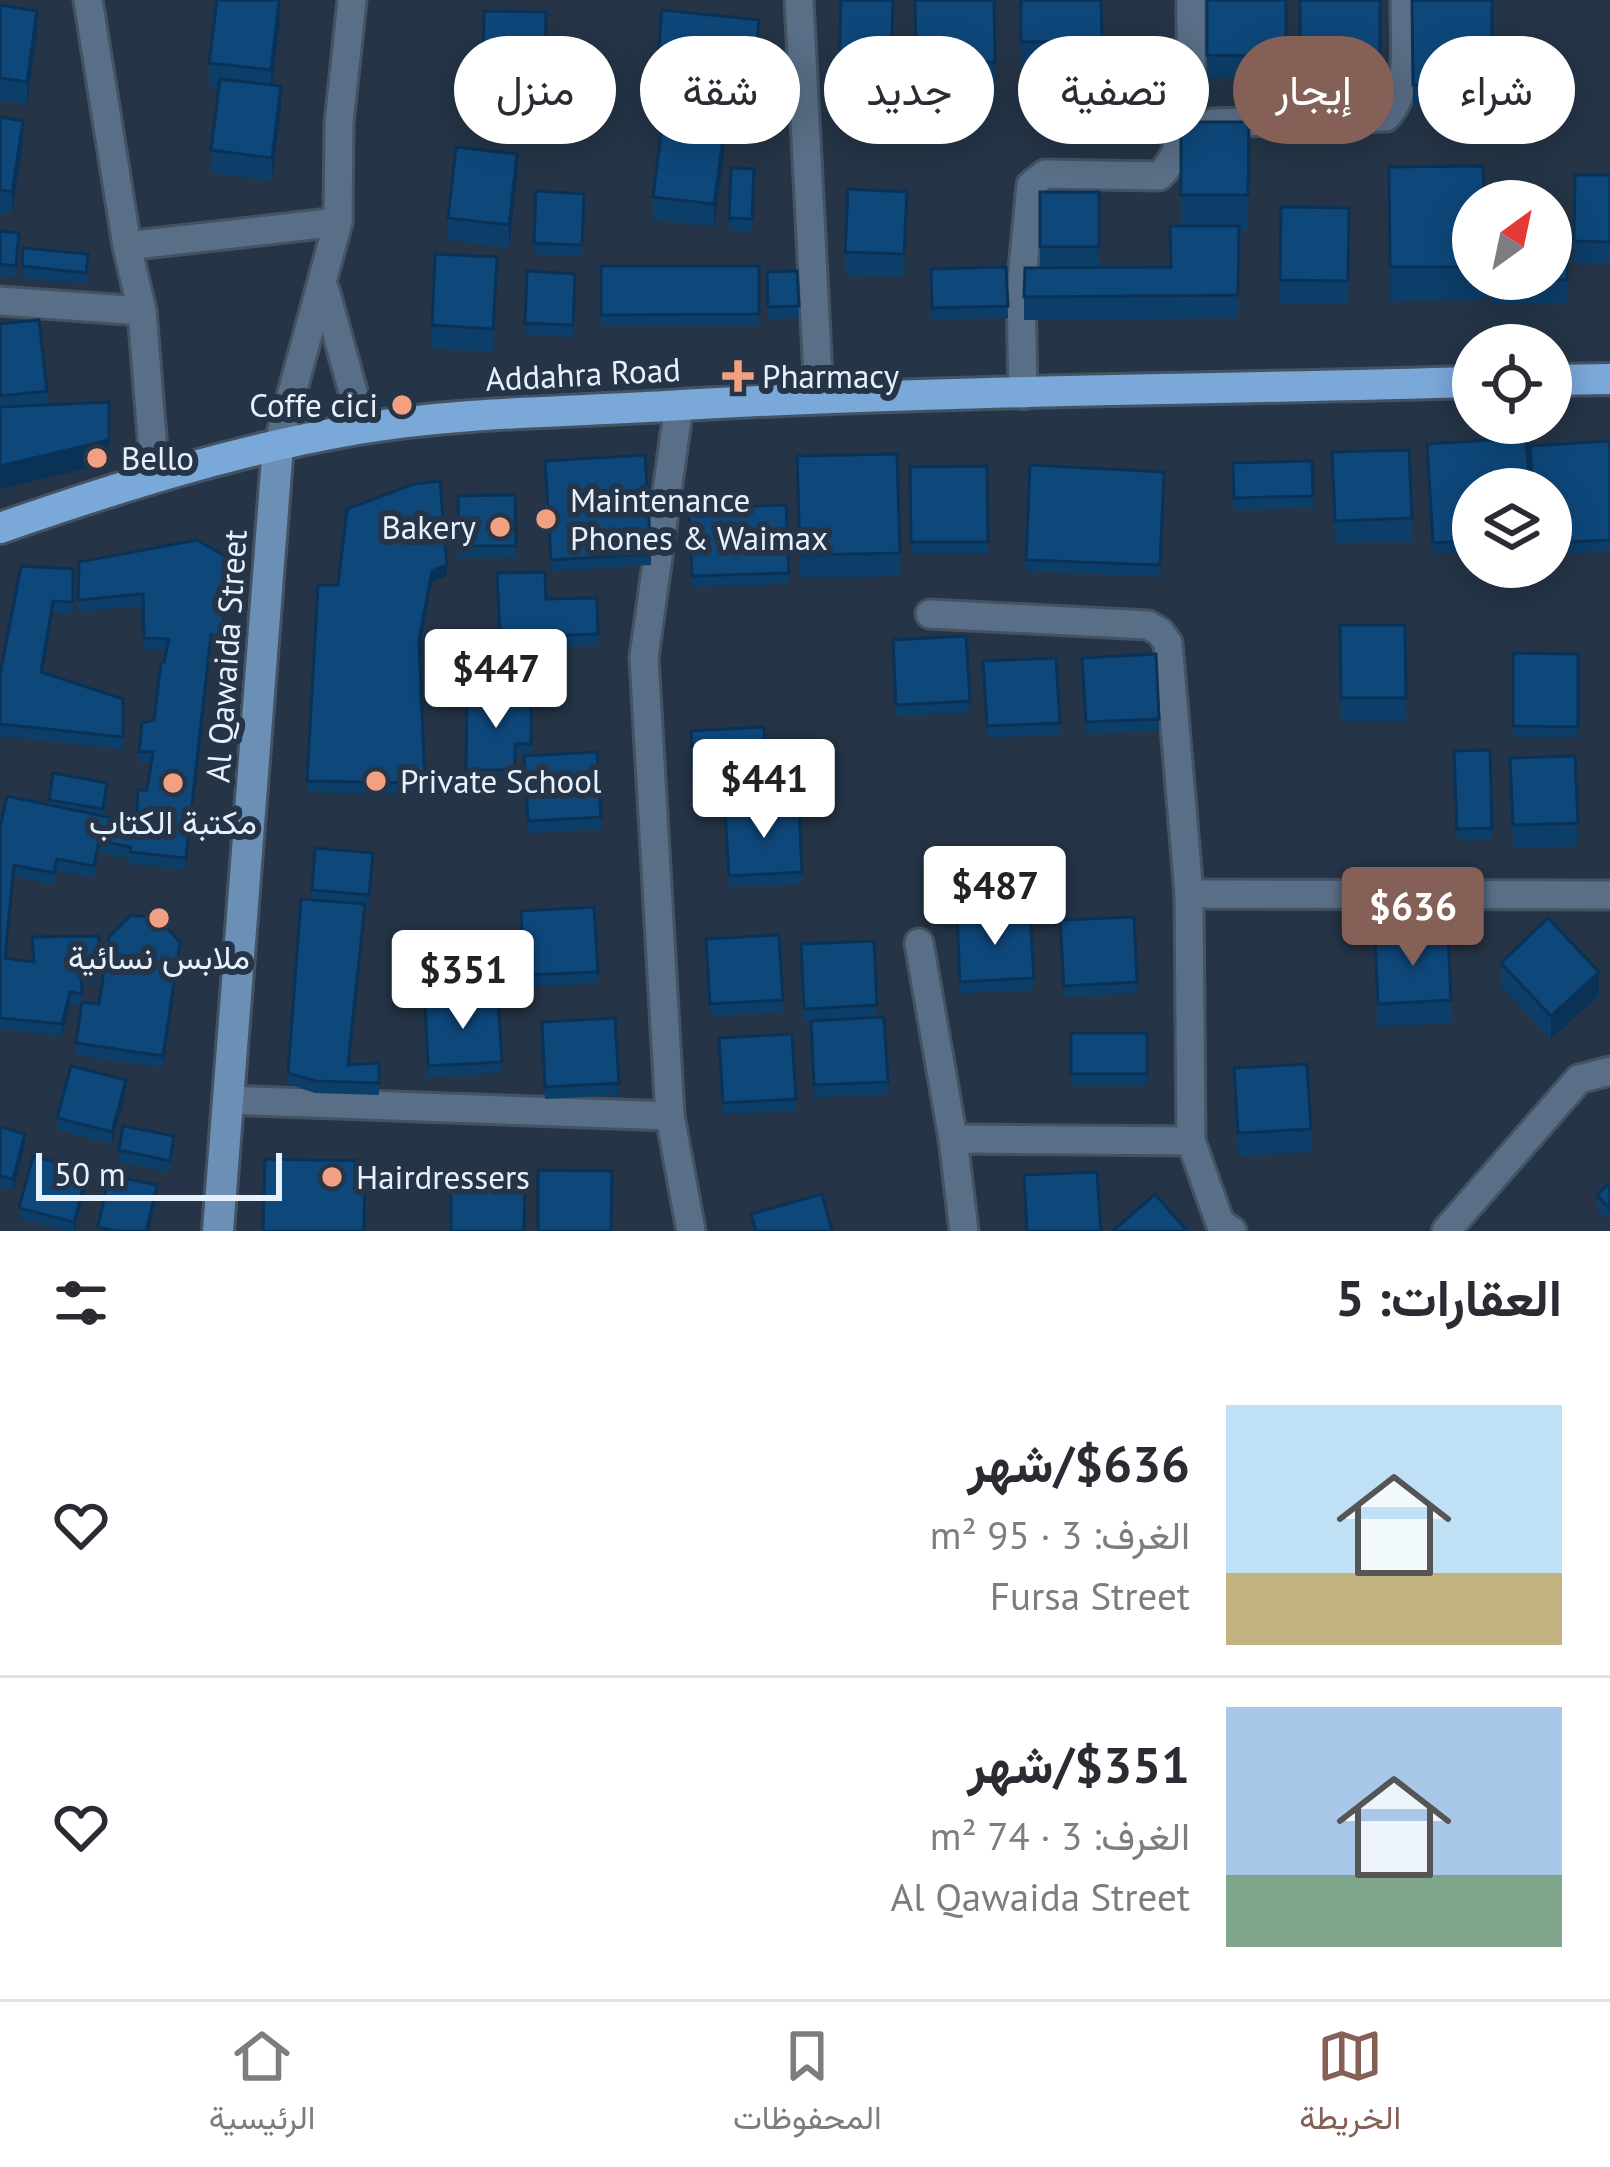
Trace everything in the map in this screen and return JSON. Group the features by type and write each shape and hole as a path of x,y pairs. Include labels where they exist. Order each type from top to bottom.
{"main road":[{"path":"1572,380 1610,379"},
{"name":"Addahra Road","path":"0,528 155,475 278,445 363,428 469,417 819,396 1452,383"},
{"name":"Al Qawaida Street","path":"218,1231 278,445"}],"street":[{"path":"88,0 127,247 142,311 155,475"},
{"path":"278,445 338,222 339,123 352,0"},
{"path":"799,0 819,396"},
{"path":"1190,36 1191,0"},
{"path":"1209,123 1386,117 1397,106 1403,88 1405,0"},
{"path":"1023,394 1020,327 1031,184 1045,174 1159,176 1173,163 1179,144"},
{"path":"127,247 338,222"},
{"path":"324,286 363,428"},
{"path":"0,301 142,311"},
{"path":"679,405 644,657 670,1116 691,1231"},
{"path":"930,614 1148,625 1168,644 1190,893 1191,1141 1220,1223 1232,1231"},
{"path":"1190,893 1610,895"},
{"path":"920,943 964,1231"},
{"path":"1446,1231 1579,1079 1610,1071"},
{"path":"228,1100 670,1116"},
{"path":"953,1139 1191,1141"}],"building":[{"path":"217,0 279,0 271,70 209,63"},
{"path":"841,0 893,0 892,36 840,36"},
{"path":"915,0 994,0 995,62 994,36 916,36"},
{"path":"1021,0 1101,0 1102,36 1021,36"},
{"path":"1207,0 1286,0 1286,36 1233,36 1233,55 1209,55"},
{"path":"1300,0 1380,0 1380,36 1300,36"},
{"path":"1412,0 1492,0 1492,36 1418,36 1418,85 1413,85"},
{"path":"0,5 37,11 27,82 0,78"},
{"path":"662,10 759,20 758,36 660,36"},
{"path":"484,11 546,12 546,36 484,36"},
{"path":"220,79 281,86 272,158 211,150"},
{"path":"0,117 23,121 12,192 0,190"},
{"path":"1209,122 1233,122 1233,144 1249,144 1248,195 1181,195 1181,144 1209,144"},
{"path":"660,144 722,144 714,204 653,197"},
{"path":"456,147 517,154 509,225 448,218"},
{"path":"1483,166 1483,180 1452,180 1452,267 1390,267 1389,167"},
{"path":"731,168 754,169 752,219 729,218"},
{"path":"1575,175 1610,175 1610,242 1574,241"},
{"path":"848,189 907,192 904,254 845,252"},
{"path":"536,191 584,194 582,245 534,243"},
{"path":"1040,192 1099,192 1099,247 1040,247"},
{"path":"1281,207 1349,208 1348,281 1280,280"},
{"path":"1170,226 1239,226 1238,295 1024,297 1025,268 1171,267"},
{"path":"0,231 19,233 16,266 0,264"},
{"path":"23,248 88,254 86,273 22,266"},
{"path":"435,254 497,257 493,329 432,325"},
{"path":"601,266 759,266 759,314 601,315"},
{"path":"1006,267 1008,306 932,308 931,269"},
{"path":"527,271 575,274 573,325 525,323"},
{"path":"797,271 799,306 768,307 767,272"},
{"path":"39,320 47,391 0,396 0,324"},
{"path":"109,402 109,440 0,466 0,407"},
{"path":"1610,441 1610,540 1572,542 1572,468 1532,468 1530,446"},
{"path":"1427,444 1526,444 1528,468 1452,468 1452,542 1433,543"},
{"path":"1409,450 1412,518 1335,521 1332,452"},
{"path":"897,454 900,553 800,555 797,456"},
{"path":"645,455 651,554 551,560 545,461"},
{"path":"1312,461 1313,496 1234,498 1233,463"},
{"path":"1030,465 1164,472 1160,565 1026,560"},
{"path":"987,466 988,542 911,542 910,467"},
{"path":"440,481 447,565 432,571 419,640 425,783 307,781 318,585 338,585 347,509 414,484"},
{"path":"515,495 516,546 459,546 458,496"},
{"path":"786,505 789,573 692,576 689,508"},
{"path":"197,540 230,559 222,636 211,635 186,858 130,852 131,847 99,841 94,866 57,859 54,873 14,865 5,958 34,962 32,937 99,936 98,972 81,971 82,994 70,992 62,1024 0,1018 0,828 7,796 136,823 138,790 147,790 153,752 139,752 142,723 154,720 161,662 169,639 144,638 143,594 78,600 79,562"},
{"path":"21,566 73,569 73,602 53,601 41,672 123,699 123,737 0,724 0,675"},
{"path":"545,572 546,599 597,598 598,634 500,637 497,573"},
{"path":"1340,625 1405,625 1406,698 1341,698"},
{"path":"966,636 970,701 896,705 893,640"},
{"path":"453,641 484,644 482,677 450,675"},
{"path":"1513,653 1578,654 1578,727 1513,726"},
{"path":"1156,654 1159,719 1086,722 1082,658"},
{"path":"1056,658 1060,723 987,726 983,661"},
{"path":"467,696 531,696 531,744 515,744 515,770 466,770"},
{"path":"764,727 768,792 695,796 691,731"},
{"path":"1490,750 1492,828 1457,829 1454,751"},
{"path":"597,752 601,817 528,821 524,756"},
{"path":"1575,756 1578,823 1513,825 1510,758"},
{"path":"53,773 107,783 103,809 49,800"},
{"path":"799,807 802,872 729,876 725,811"},
{"path":"315,848 373,853 369,895 312,890"},
{"path":"301,899 365,904 348,1065 379,1063 379,1083 315,1081 288,1073"},
{"path":"594,907 598,972 524,975 521,911"},
{"path":"1030,913 1034,978 960,982 957,917"},
{"path":"130,916 156,916 180,942 163,1056 76,1043 82,1002 99,1004 109,937"},
{"path":"1134,917 1137,982 1064,986 1060,920"},
{"path":"1548,918 1599,972 1551,1016 1501,963"},
{"path":"779,935 783,1000 710,1004 706,939"},
{"path":"1448,935 1451,1000 1378,1004 1375,938"},
{"path":"874,941 877,1005 804,1009 801,944"},
{"path":"498,997 502,1062 428,1066 425,1001"},
{"path":"884,1017 888,1082 814,1085 811,1021"},
{"path":"615,1018 619,1083 545,1087 542,1022"},
{"path":"1071,1033 1147,1033 1147,1074 1071,1074"},
{"path":"792,1034 796,1099 723,1103 719,1038"},
{"path":"1307,1064 1311,1129 1238,1133 1234,1068"},
{"path":"71,1066 126,1080 112,1132 57,1118"},
{"path":"123,1126 174,1136 170,1161 119,1150"},
{"path":"0,1127 25,1134 13,1179 0,1176"},
{"path":"33,1156 88,1170 74,1222 19,1208"},
{"path":"265,1159 365,1161 364,1231 263,1231"},
{"path":"538,1170 612,1171 611,1231 538,1231"},
{"path":"1097,1172 1101,1231 1027,1231 1024,1175"},
{"path":"109,1175 157,1185 146,1231 98,1227"},
{"path":"451,1177 525,1178 524,1231 451,1231"},
{"path":"1610,1183 1610,1209 1597,1195"},
{"path":"822,1194 832,1231 756,1231 751,1214"},
{"path":"1155,1194 1187,1231 1113,1231"}],"place":[{"name":"Pharmacy","path":"738,376"},
{"name":"Coffe cici","path":"402,405"},
{"name":"Bello","path":"97,458"},
{"name":"Maintenance Phones & Waimax","path":"546,519"},
{"name":"Bakery","path":"500,527"},
{"name":"Private School","path":"376,781"},
{"name":"مكتبة الكتاب","path":"173,783"},
{"name":"ملابس نسائية","path":"159,918"},
{"name":"Hairdressers","path":"332,1177"}]}
